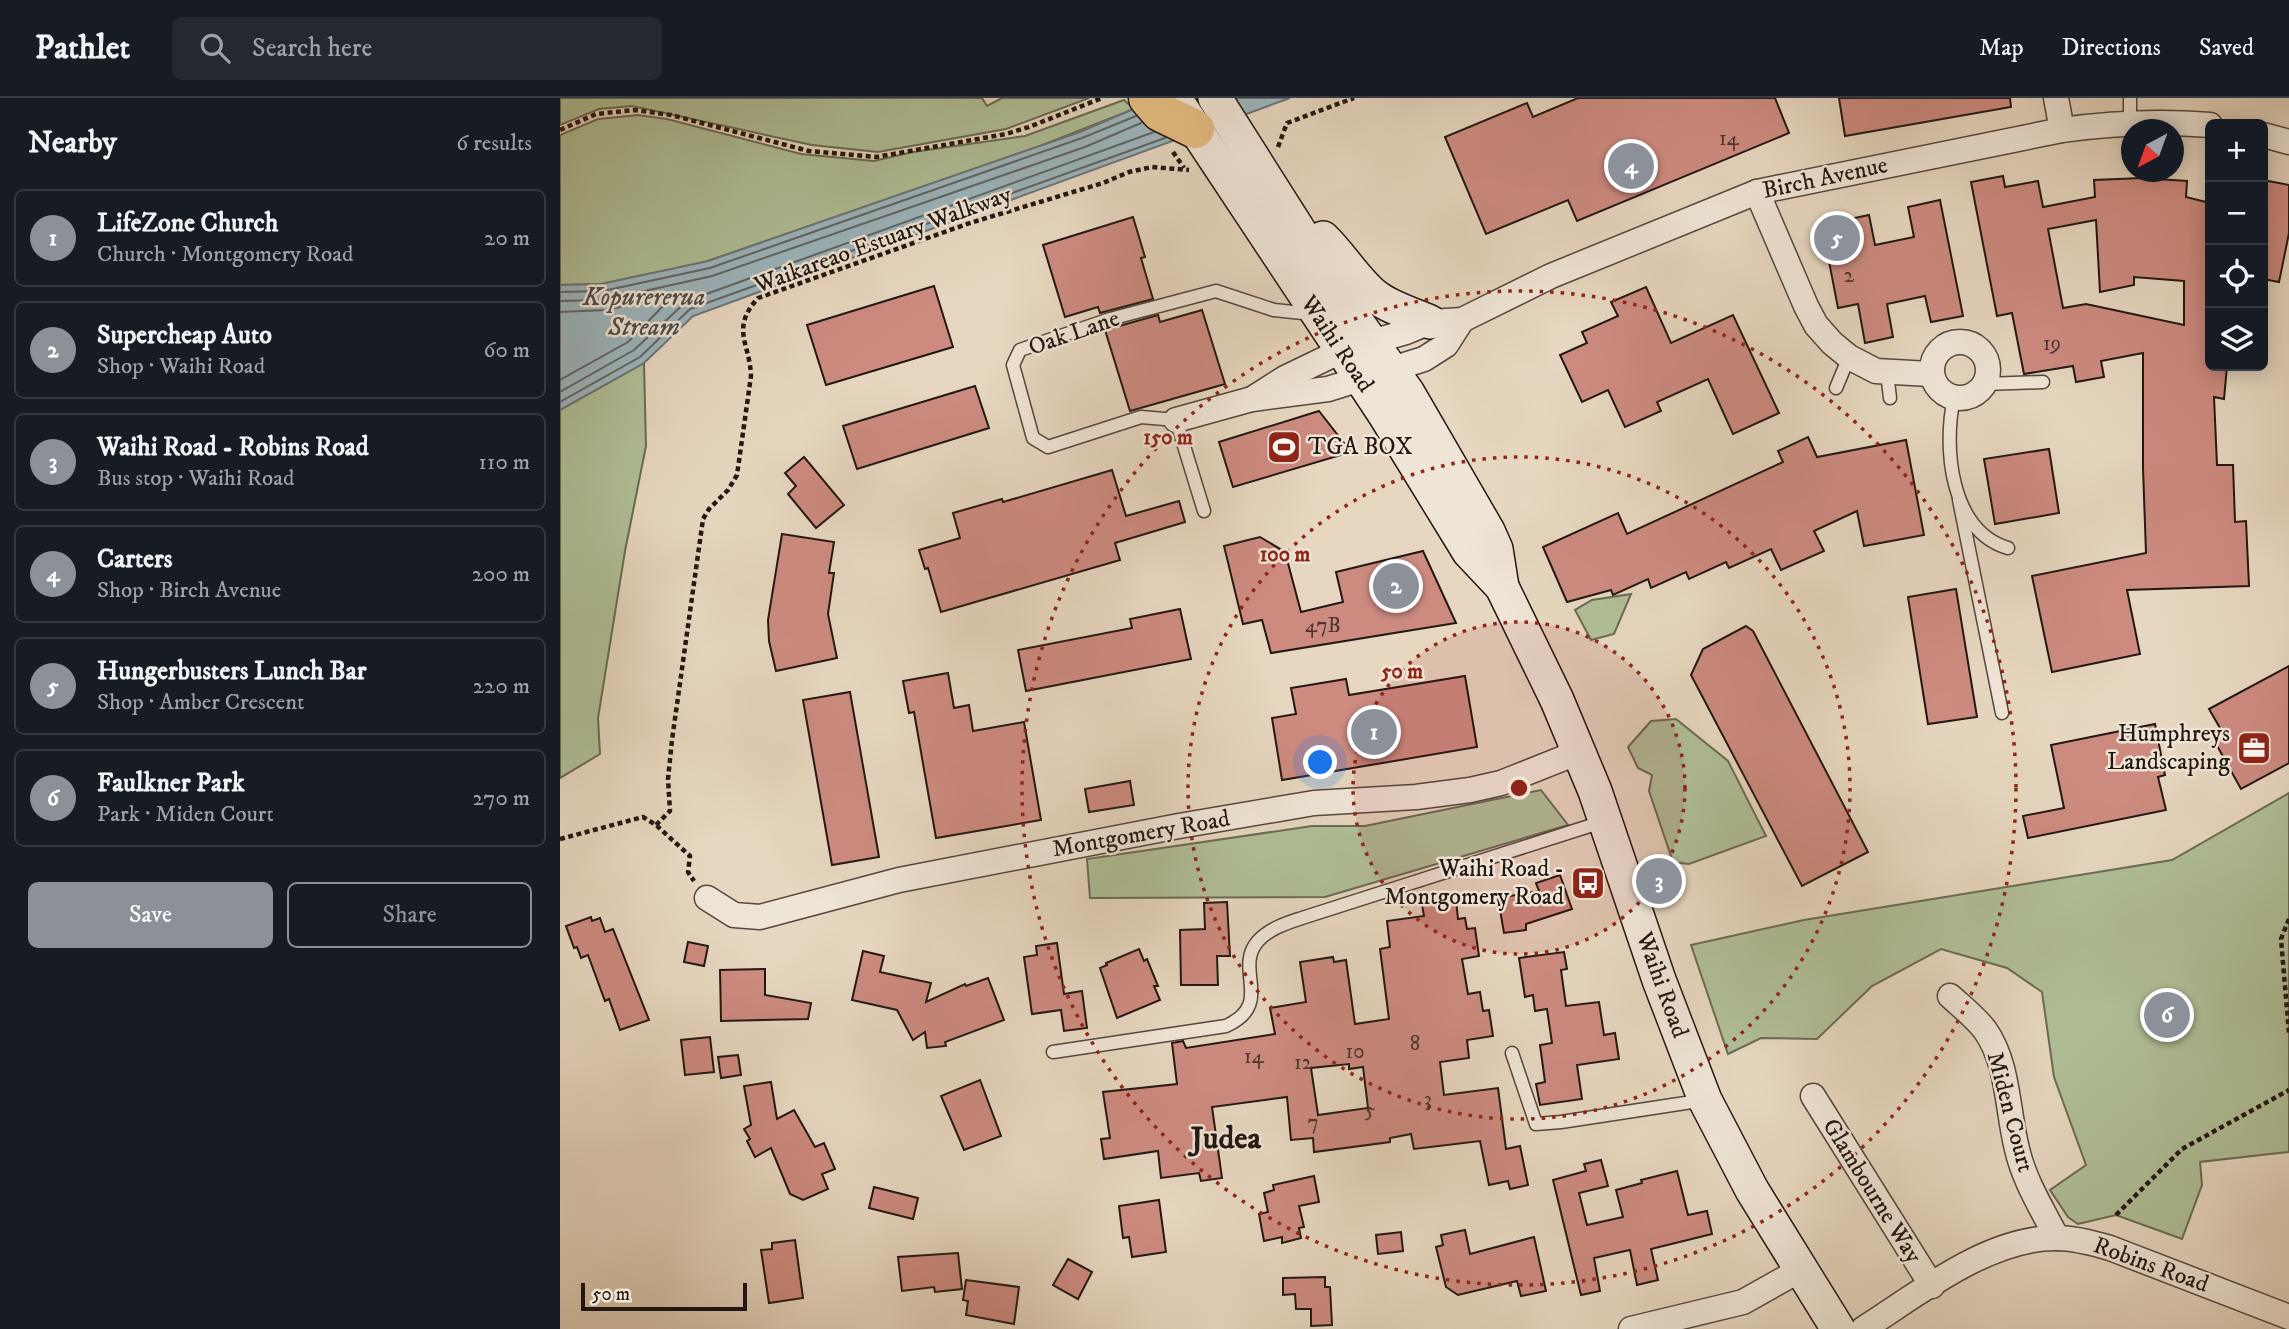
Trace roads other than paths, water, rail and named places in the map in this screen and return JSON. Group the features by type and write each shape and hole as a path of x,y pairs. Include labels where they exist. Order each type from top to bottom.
{"highway":[{"path":"1148,98 1160,111 1204,131"}],"main road":[{"name":"Waihi Road","path":"1204,131 1241,139 1280,198 1366,360"},
{"name":"Waihi Road","path":"1204,131 1316,314 1409,395 1488,531 1496,549 1502,587 1546,676 1579,752 1659,980 1705,1100 1739,1167 1838,1329"},
{"path":"1280,198 1339,253 1375,296 1392,306 1446,321"}],"street":[{"path":"2056,98 2062,130"},
{"name":"Birch Avenue","path":"2184,122 2205,124"},
{"name":"Birch Avenue","path":"1366,360 1446,321 1550,276 1757,192 2062,130 2121,124"},
{"path":"2268,136 2289,142"},
{"path":"1757,192 1816,326 1832,344 1889,385 1930,374"},
{"name":"Birch Avenue","path":"1366,360 1424,359 1446,345 1446,321"},
{"path":"1953,342 1962,342 1979,349 1985,356 1989,374 1985,384 1972,396 1954,398 1938,388 1930,374 1937,353 1953,342"},
{"name":"Oak Lane","path":"1176,420 1252,399 1328,389 1366,360"},
{"name":"Oak Lane","path":"1252,399 1285,378 1366,360"},
{"name":"Montgomery Road","path":"707,898 734,915 760,917 899,880 1179,826 1314,803 1416,797 1470,790 1501,783 1579,752"},
{"name":"Miden Court","path":"1950,996 1977,1021 2000,1062 2023,1168 2057,1238"},
{"name":"Glambourne Way","path":"1813,1096 1932,1286"},
{"name":"Robins Road","path":"1863,1329 1976,1259 2015,1243 2057,1238 2110,1248 2289,1317"},
{"path":"1632,1329 1743,1302 1800,1270"}],"lane":[{"path":"2130,98 2130,119"},
{"name":"Oak Lane","path":"1176,420 1141,417 1048,447 1033,438 1013,365 1020,350 1110,319 1216,291 1274,310 1316,314"},
{"path":"1836,388 1849,358"},
{"path":"1985,384 2043,382"},
{"path":"1954,398 1948,441 2002,713"},
{"path":"1176,420 1203,511"},
{"path":"1959,500 1972,526 1980,534 1996,545 2008,548"},
{"path":"1053,1052 1226,1026 1242,1018 1249,1009 1253,950 1258,941 1273,930 1302,918 1605,821"},
{"path":"1512,1053 1535,1124 1705,1100"}],"water":[{"name":"Kopurererua Stream","path":"1159,98 1290,98 693,316 644,363 560,410 560,285 601,284 708,261 1080,132"}],"place":[{"name":"Carters","path":"1631,166"},
{"name":"Hungerbusters Lunch Bar","path":"1837,238"},
{"name":"TGA BOX","path":"1284,447"},
{"name":"Supercheap Auto","path":"1396,586"},
{"name":"LifeZone Church","path":"1374,732"},
{"name":"Humphreys Landscaping","path":"2254,748"},
{"name":"Waihi Road - Robins Road","path":"1659,881"},
{"name":"Waihi Road - Montgomery Road","path":"1588,883"},
{"name":"Faulkner Park","path":"2167,1015"}],"district":[{"name":"Judea","path":"1226,1139"}]}
